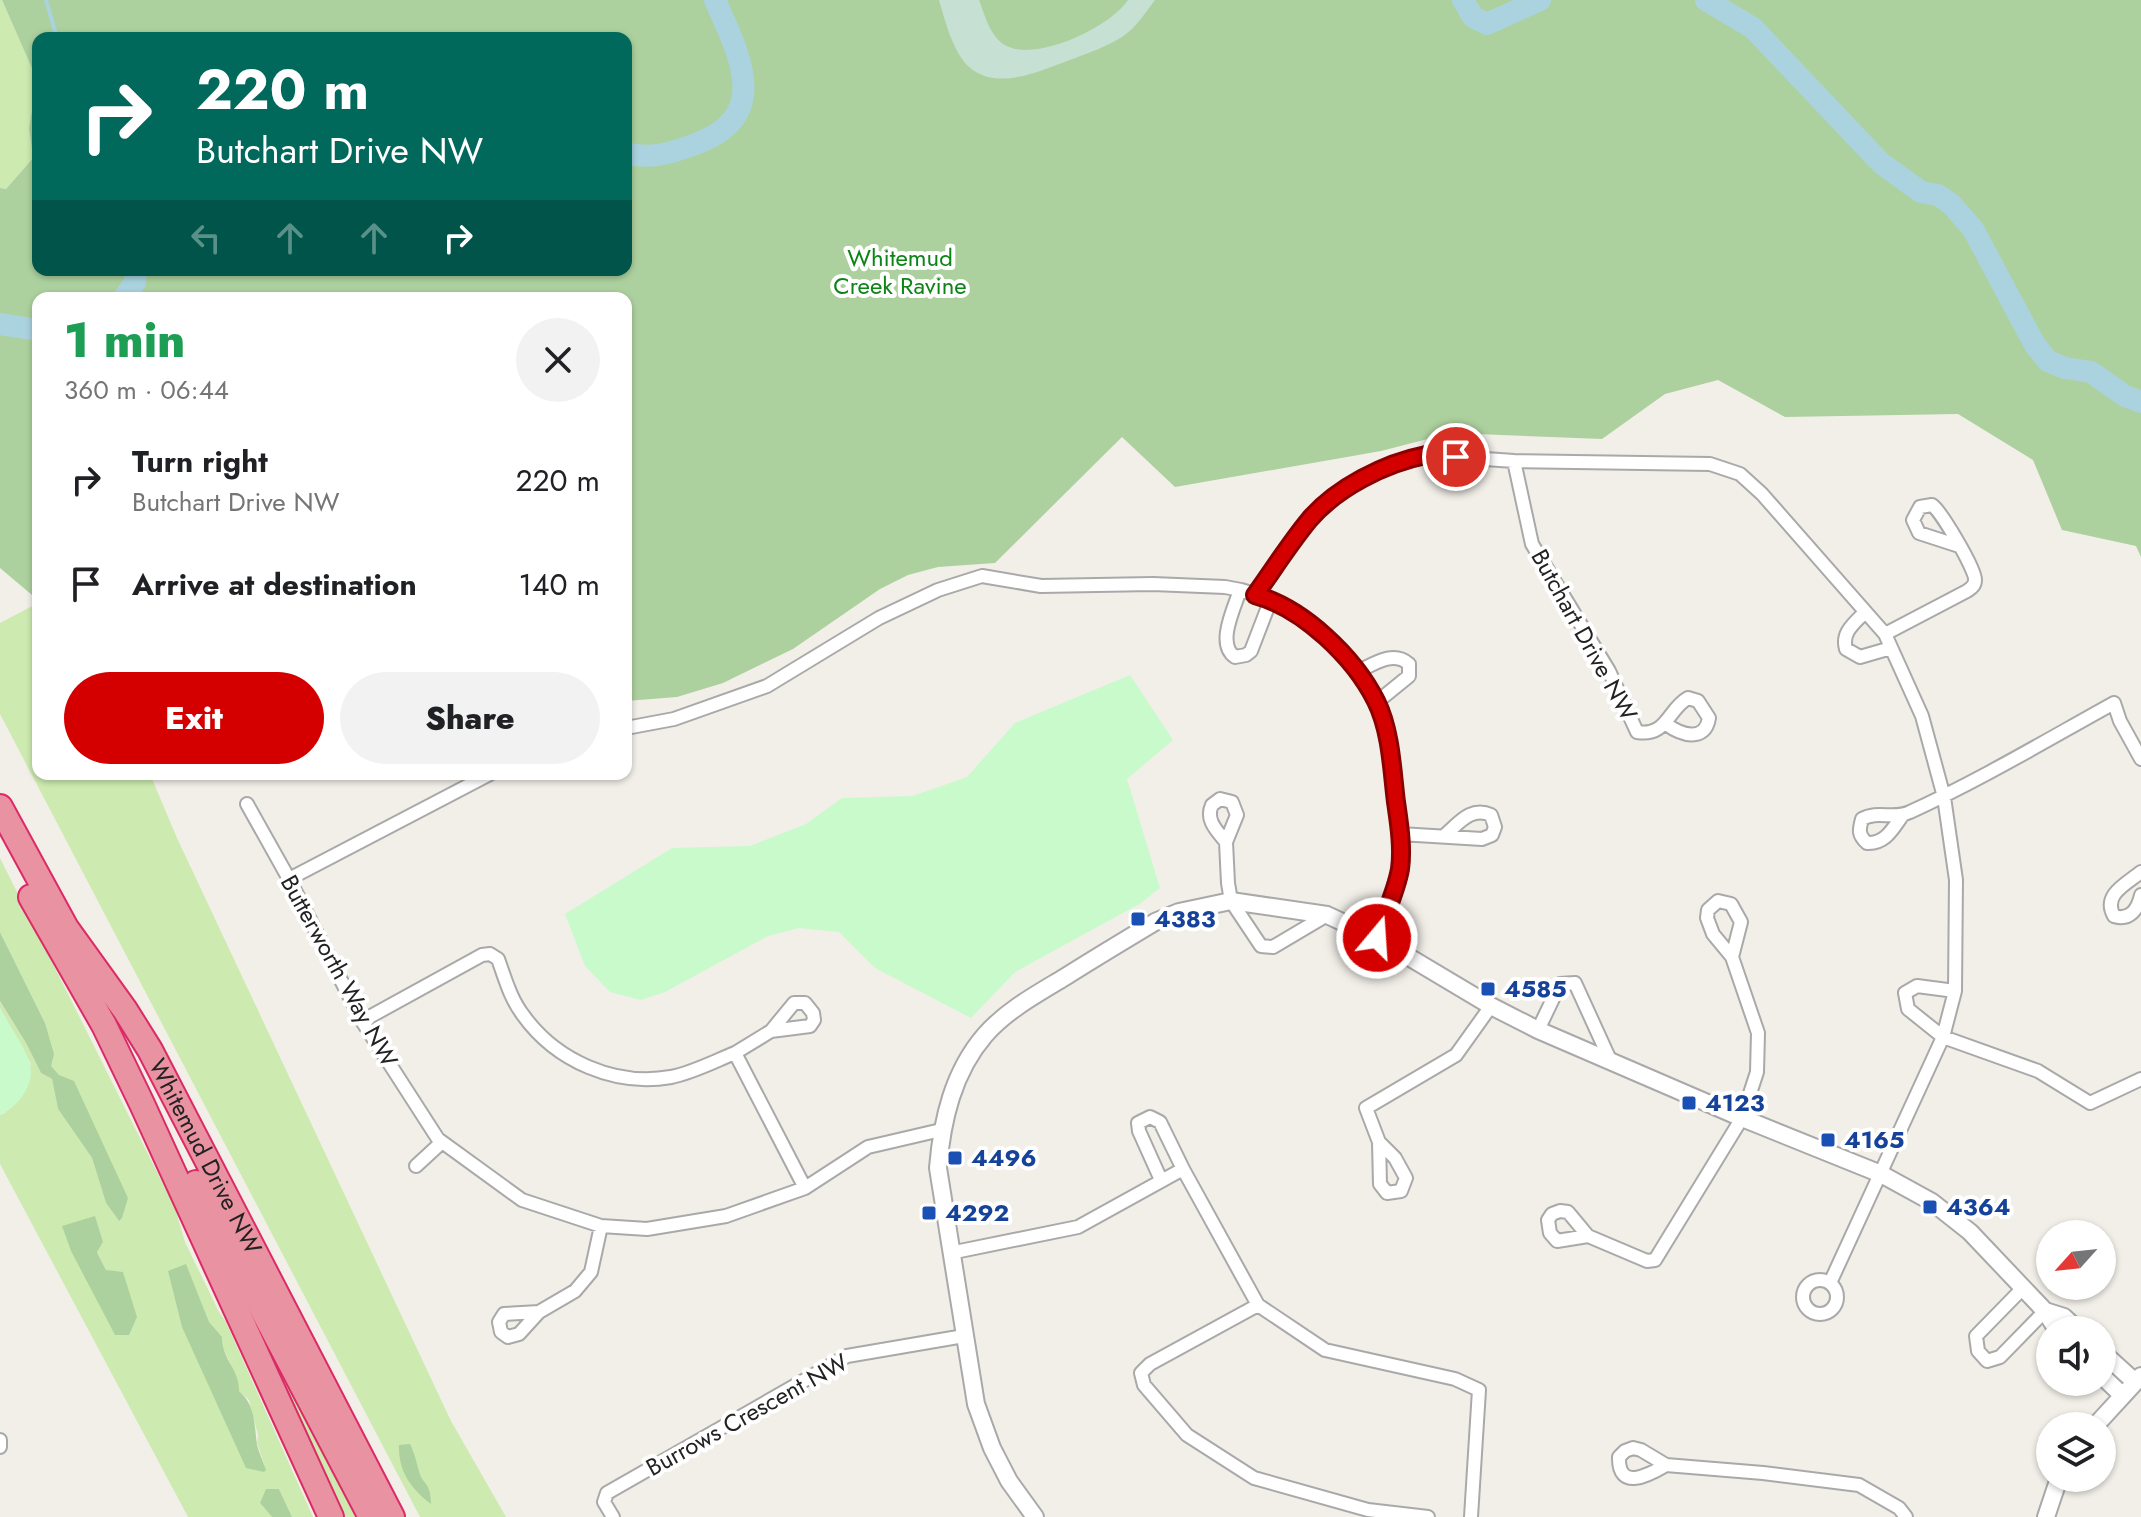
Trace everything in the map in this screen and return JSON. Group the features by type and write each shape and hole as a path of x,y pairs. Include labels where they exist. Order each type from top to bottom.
{"highway":[{"name":"Whitemud Drive NW","path":"0,807 66,928 150,1050 392,1517"},
{"name":"Whitemud Drive NW","path":"0,837 46,926 104,1025 186,1195 331,1517"},
{"path":"104,1025 206,1200 371,1517"},
{"path":"291,1322 364,1436 408,1517"}],"street":[{"path":"1255,595 1310,519 1361,480 1428,455 1514,461 1710,464 1740,474 1762,494 1885,634 1922,716 1944,797 1956,880 1955,991 1943,1037 1830,1283"},
{"name":"Butchart Drive NW","path":"1514,461 1532,544 1609,671 1637,732 1644,733 1666,724"},
{"path":"1885,634 1974,585 1975,578 1959,546"},
{"path":"632,727 674,719 767,686 879,618 938,590 982,576 1041,586 1153,584 1240,590 1271,599 1320,630 1357,672 1377,702 1391,753 1400,834 1400,869 1377,938"},
{"path":"1240,590 1226,637 1226,646 1235,657 1251,651 1271,599"},
{"path":"1865,612 1846,634 1846,649 1860,657 1891,648"},
{"path":"1357,672 1394,656 1402,657 1409,664 1409,676 1377,702"},
{"path":"1902,816 1944,797 2114,703 2120,721 2141,759"},
{"path":"289,879 479,780"},
{"name":"Butterworth Way NW","path":"247,804 362,1021 442,1142 522,1200 601,1226 647,1229 726,1216 805,1188 868,1147 941,1130"},
{"path":"1400,834 1445,835"},
{"path":"1226,842 1231,901 1257,942 1267,948 1327,915"},
{"path":"2141,872 2110,900 2109,907 2114,916 2122,918 2130,915 2137,908 2141,895"},
{"path":"1035,1517 1009,1481 992,1448 976,1404 938,1168 941,1130 950,1099 967,1062 985,1036 1011,1011 1155,922 1179,912 1231,901 1327,915 1377,938 1491,1006 1538,1030 1881,1174 1932,1202 1970,1232 2048,1316"},
{"path":"362,1021 482,955 490,954 498,959 511,995 537,1031 565,1056 597,1071 633,1078 671,1077 735,1053 771,1031"},
{"path":"1588,1236 1647,1261 1655,1260 1742,1118 1757,1072 1758,1033 1732,957"},
{"path":"1538,1030 1560,984 1575,983 1611,1062"},
{"path":"1955,991 1917,986 1905,993 1908,1009 1943,1037 2038,1071 2090,1103 2141,1079"},
{"path":"1379,1142 1366,1108 1456,1055 1491,1006"},
{"path":"735,1053 805,1188"},
{"path":"1161,1180 1138,1127 1142,1119 1150,1117 1160,1122 1258,1305 1325,1350 1455,1379 1479,1390 1471,1517"},
{"path":"416,1166 442,1142"},
{"path":"950,1253 1078,1227 1183,1169"},
{"path":"539,1312 586,1281 591,1272 601,1226"},
{"path":"2023,1288 1976,1336 1978,1351 1987,1361 2000,1357 2045,1311"},
{"path":"1258,1305 1150,1364 1141,1373 1144,1385 1187,1435 1254,1478 1368,1510 1428,1517"},
{"path":"2045,1311 2061,1316"},
{"name":"Burrows Crescent NW","path":"613,1517 604,1502 607,1493 847,1356 964,1336"},
{"path":"2107,1412 2137,1378 2116,1362"},
{"path":"2116,1389 2122,1395"},
{"path":"0,1440 0,1447"},
{"path":"1666,1465 1859,1485 1899,1508 1906,1517"},
{"path":"2046,1517 2054,1492"}],"green space":[{"path":"2,0 32,69 29,128 32,159 6,189 0,188"},
{"name":"Whitemud Creek Ravine","path":"2,0 2141,0 2141,557 2136,546 2062,530 2033,460 1958,414 1785,417 1718,380 1665,394 1602,439 1451,433 1381,451 1175,487 1122,437 995,563 938,567 908,575 880,589 793,649 723,683 677,697 632,701 632,292 32,292 32,595 0,568 0,188 6,189 32,159 32,276 632,276 632,32 32,32 32,69"},
{"path":"939,0 979,0 998,39 1009,47 1022,50 1056,45 1091,30 1106,21 1128,0 1155,0 1132,29 1110,44 1031,74 1002,79 976,72 965,63 952,41"},
{"name":"Whitemud Creek Ravine","path":"32,110 32,150 29,128"},
{"path":"32,606 32,775 0,714 0,623"},
{"path":"1130,675 1173,740 1127,779 1160,888 1141,903 1015,972 971,1018 875,968 839,932 799,928 768,936 665,992 641,1000 610,992 585,966 565,914 672,848 750,846 806,824 842,798 913,796 967,777 1015,723"},
{"path":"35,780 153,780 451,1421 506,1517 420,1517"},
{"path":"0,858 175,1208 185,1242 226,1322 313,1517 292,1517 279,1489 260,1503 272,1517 188,1517 0,1164 0,1115 5,1113 31,1064 0,1008 0,1001 41,1073 52,1079 58,1109 92,1158 106,1203 119,1221 59,1075 50,1066 45,1023 0,932","holes":["62,1226 103,1242 97,1251 106,1270","186,1265 209,1323 230,1362 239,1391 249,1400 258,1435 257,1443 266,1469"]},
{"path":"0,932 45,1023 54,1054 51,1066 59,1075 74,1081 128,1198 119,1221 106,1203 92,1158 58,1109 52,1079 41,1073 0,1001"},
{"path":"0,1008 25,1051 31,1072 24,1094 13,1107 0,1115"},
{"path":"95,1216 103,1242 97,1252 106,1270 123,1272 137,1317 129,1335 115,1335 71,1251 62,1226"},
{"path":"186,1264 209,1322 222,1337 239,1391 249,1403 264,1472 246,1468 182,1327 168,1271"},
{"path":"290,1385 358,1517 342,1517 286,1387"},
{"path":"410,1444 420,1475 430,1491 431,1504 417,1492 403,1471 399,1445"},
{"path":"266,1489 279,1489 292,1517 272,1517 260,1503"}],"waterway":[{"path":"46,0 55,32"},
{"path":"632,154 652,156 676,151 718,133 734,119 742,102 740,64 715,0"},
{"path":"1463,0 1473,17 1487,24 1540,0"},
{"path":"1706,0 1753,28 1881,163 1921,192 1938,195 1951,204 1973,229 2035,345 2048,361 2065,368 2091,372 2125,396 2141,402"},
{"path":"128,292 136,276"},
{"path":"0,324 32,329"}],"place":[{"name":"4383","path":"1138,919"},
{"name":"4585","path":"1488,989"},
{"name":"4123","path":"1689,1103"},
{"name":"4165","path":"1828,1140"},
{"name":"4496","path":"955,1158"},
{"name":"4364","path":"1930,1207"},
{"name":"4292","path":"929,1213"}],"route":[{"path":"1377,938 1400,869 1400,834 1391,753 1377,702 1357,672 1320,630 1271,599 1255,595 1310,519 1335,497 1361,480 1392,466 1428,455 1456,457"}]}
